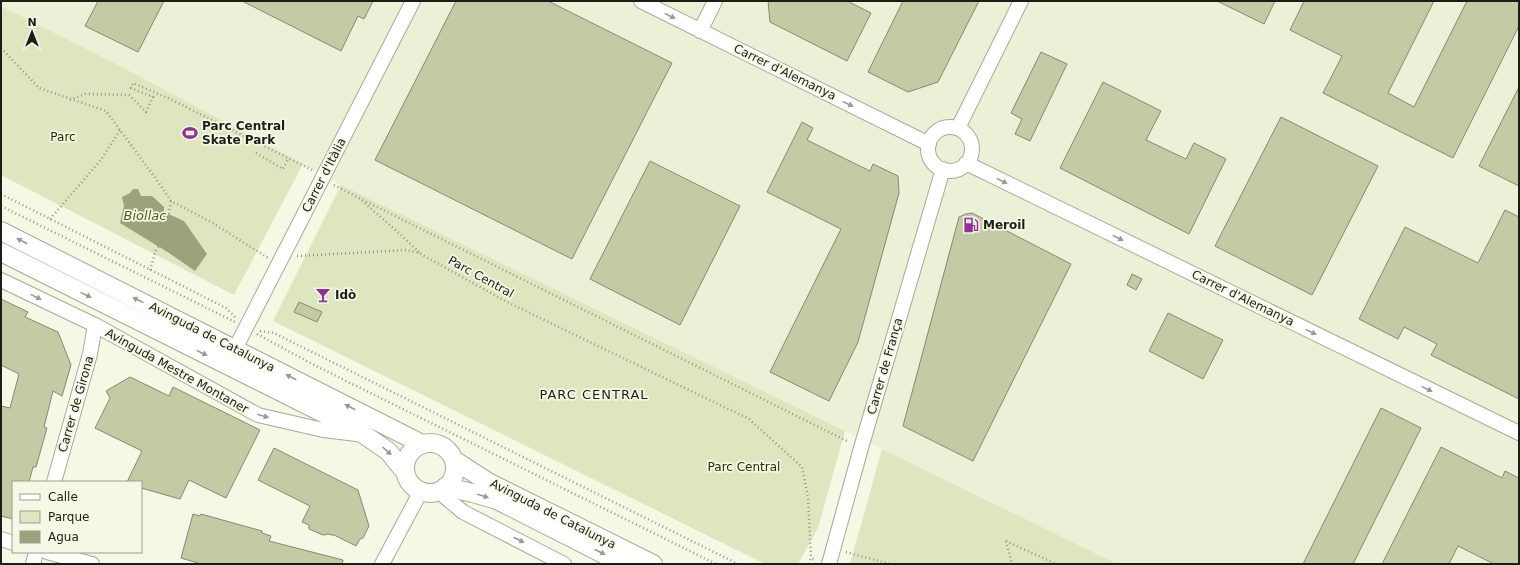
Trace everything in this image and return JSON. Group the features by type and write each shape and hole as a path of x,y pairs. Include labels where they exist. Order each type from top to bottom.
{"street":[{"name":"Carrer d'Itàlia","path":"235,349 280,260 317,175 413,1"},
{"name":"Carrer d'Alemanya","path":"641,1 929,144"},
{"path":"700,31 715,1"},
{"path":"958,128 1021,1"},
{"path":"949,127 958,128 965,132 972,143 971,156 961,168 954,170 943,169 936,165 931,159 929,144 933,135 940,130 949,127"},
{"name":"Carrer d'Alemanya","path":"966,163 1519,434"},
{"name":"Carrer de França","path":"829,564 861,448 943,169"},
{"name":"Avinguda de Catalunya","path":"1,231 422,444"},
{"name":"Avinguda de Catalunya","path":"1,252 363,434 388,450 405,472"},
{"name":"Avinguda Mestre Montaner","path":"1,280 95,325 258,415 323,430 363,434"},
{"name":"Carrer de Girona","path":"54,481 90,354 95,325"},
{"path":"382,564 435,490 450,482 454,476 454,460 447,449 442,446 429,443 416,447 407,458 405,472 408,480 414,487 435,490 463,512 564,564"},
{"name":"Avinguda de Catalunya","path":"454,460 488,482 653,564"},
{"name":"Avinguda de Catalunya","path":"435,490 473,493 498,500 623,564"},
{"path":"1,540 12,543"},
{"path":"33,564 36,553"},
{"path":"51,553 92,564"}],"path":[{"path":"1,48 39,88 70,100 106,111 121,129 171,201 280,260"},
{"path":"70,100 85,94 128,95 146,112 153,97 131,88 134,83 170,99 288,159 359,198 861,448"},
{"path":"50,219 100,161 121,129"},
{"path":"256,153 283,169 288,159"},
{"path":"1,194 226,308 245,328 274,333 738,564"},
{"path":"359,198 419,253"},
{"path":"150,270 156,250 162,242 162,234 169,213 171,201"},
{"path":"1,206 245,328 314,365 716,564"},
{"name":"Parc Central","path":"280,260 407,250 419,253 505,301 749,418 802,467 808,497 811,558"},
{"path":"1012,564 1006,541 1056,564"},
{"path":"833,548 856,556 890,564"}],"shaded area":[{"path":"1,1 1519,1 1519,564 1117,564 341,185 122,67 1,6"}],"green space":[{"name":"Parc","path":"1,6 122,67 303,164 234,295 1,175"},
{"name":"Parc Central","path":"341,185 845,431 818,528 798,564 765,564 273,321"},
{"path":"882,449 1117,564 850,564"}],"water":[{"name":"Biollac","path":"133,189 138,189 141,196 152,196 164,207 164,212 184,221 207,254 195,271 120,223 124,206 122,197 130,193"}],"building":[{"path":"98,1 164,1 138,52 85,26"},
{"path":"242,1 373,1 364,19 358,16 341,51"},
{"path":"456,1 548,1 672,63 572,259 375,160"},
{"path":"768,1 847,1 871,13 847,61 770,22"},
{"path":"903,1 979,1 938,82 908,92 868,72"},
{"path":"1217,1 1275,1 1264,24"},
{"path":"1304,1 1434,1 1388,93 1414,107 1467,1 1519,1 1519,26 1453,158 1323,93 1342,56 1290,30"},
{"path":"1041,52 1067,64 1030,141 1015,134 1022,119 1011,113"},
{"path":"1103,82 1161,111 1146,140 1186,159 1194,143 1226,159 1189,234 1060,168"},
{"path":"1519,87 1519,186 1479,166"},
{"path":"1281,117 1378,166 1312,295 1215,246"},
{"path":"802,122 813,128 807,140 870,171 873,164 898,176 899,193 858,342 829,401 770,372 841,229 767,192"},
{"path":"650,161 740,206 680,325 590,279"},
{"path":"1505,210 1519,217 1519,399 1431,355 1437,344 1404,327 1398,339 1359,319 1405,227 1478,263"},
{"path":"972,213 1071,264 973,461 903,426 959,217"},
{"path":"1132,274 1142,279 1136,290 1127,285"},
{"path":"1,299 28,312 25,317 58,332 71,365 62,396 53,391 44,427 47,428 36,467 33,467 29,481 12,481 12,519 1,516 1,406 10,408 19,374 1,365"},
{"path":"299,302 322,312 317,322 294,312"},
{"path":"1168,313 1223,340 1203,379 1149,351"},
{"path":"130,377 169,396 173,387 260,430 226,498 189,480 180,499 142,488 142,481 127,481 142,451 95,428 110,398 106,391"},
{"path":"1381,408 1421,428 1353,564 1303,564"},
{"path":"1441,447 1502,478 1505,471 1519,478 1519,564 1494,564 1458,546 1449,564 1382,564"},
{"path":"274,448 358,490 369,526 363,538 360,539 356,546 334,535 323,535 309,529 309,525 302,522 310,506 258,480"},
{"path":"193,514 200,516 201,514 262,531 262,533 271,536 269,541 343,560 342,564 201,564 181,558"}],"place":[{"name":"Parc Central Skate Park","path":"190,133"},
{"name":"Meroil","path":"971,225"},
{"name":"Idò","path":"323,295"}],"district":[{"name":"PARC CENTRAL","path":"594,394"}]}
